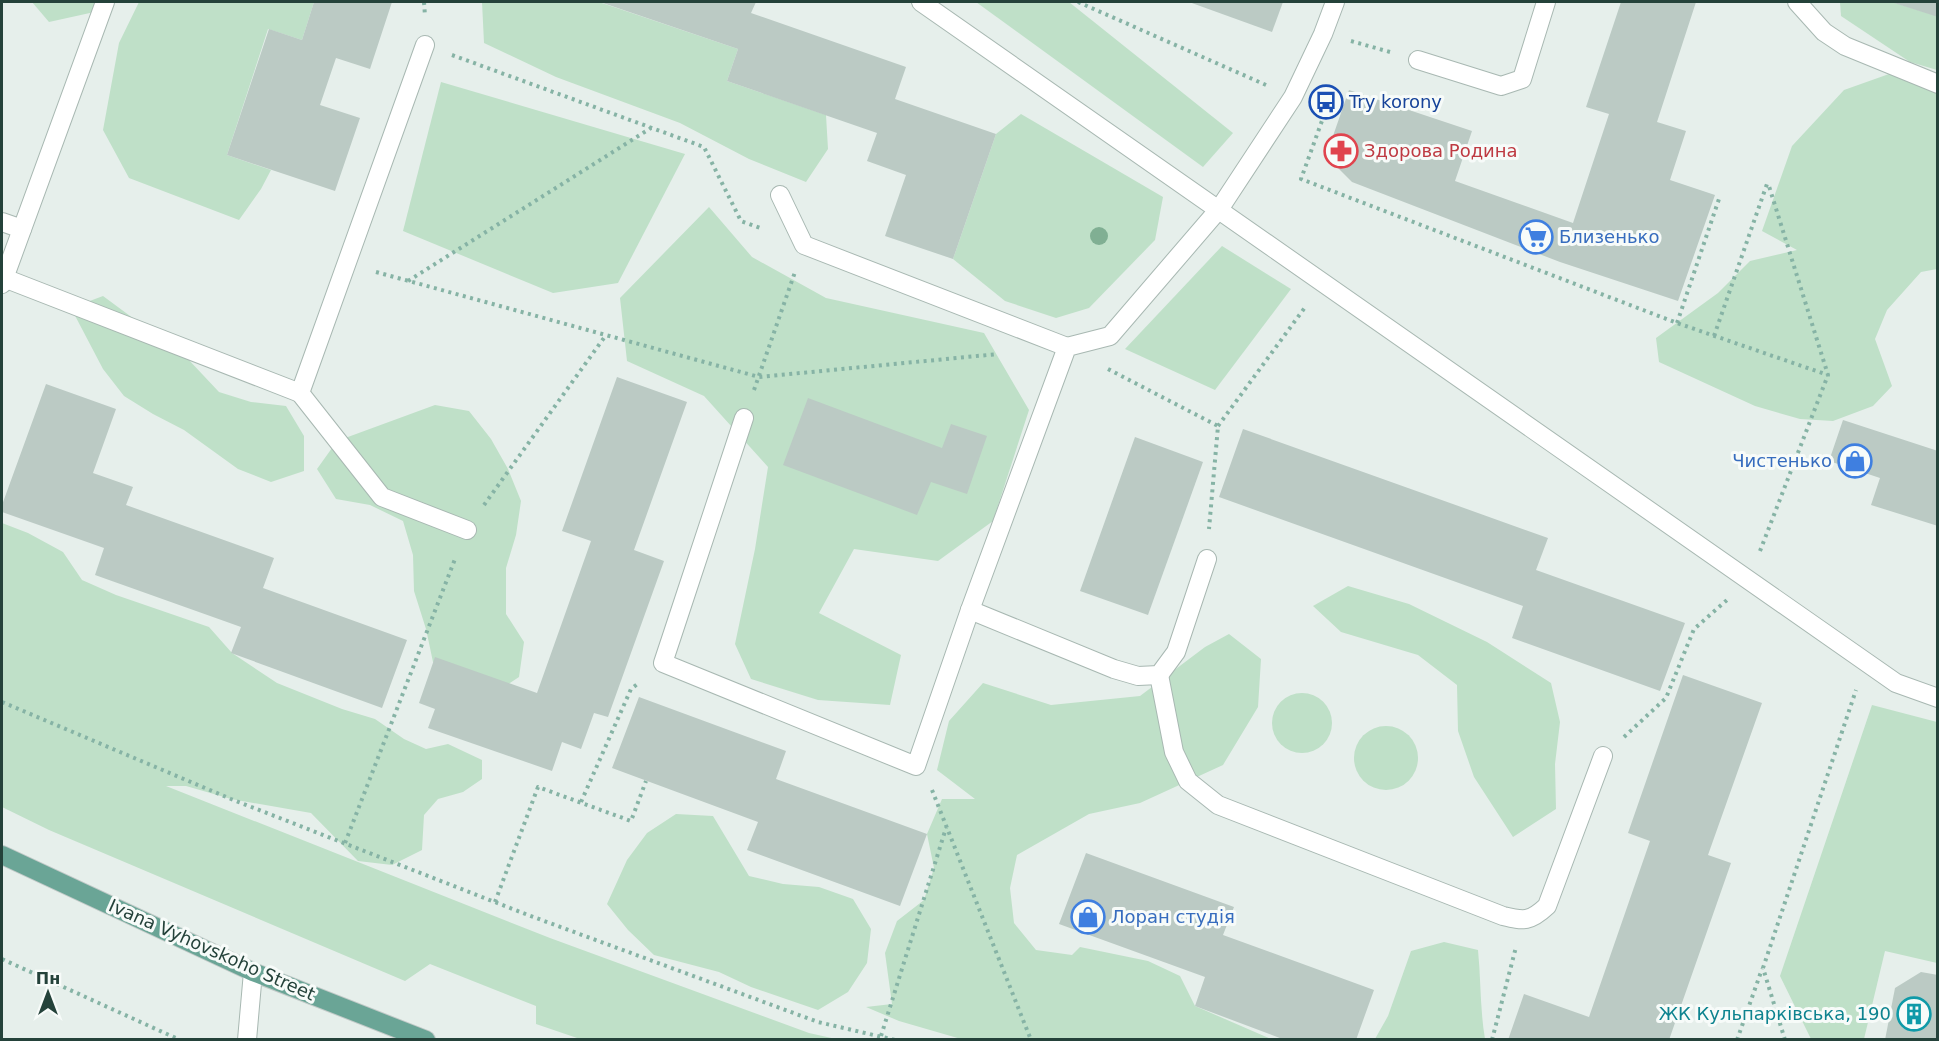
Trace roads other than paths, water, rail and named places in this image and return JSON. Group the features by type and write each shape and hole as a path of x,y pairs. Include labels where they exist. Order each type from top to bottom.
{"main road":[{"name":"Ivana Vyhovskoho Street","path":"2,855 253,972 426,1040"}],"street":[{"path":"105,2 3,281 300,393 382,497 466,530"},
{"path":"921,2 1220,208 1896,683 1938,698"},
{"path":"780,195 804,245 1067,347 1110,336 1220,208 1293,97 1323,34 1335,2"},
{"path":"1418,60 1501,86 1522,80 1546,2"},
{"path":"1797,2 1824,32 1845,46 1938,84"},
{"path":"300,393 425,45"},
{"path":"2,222 22,229"},
{"path":"744,418 663,663 916,766 970,610 1067,347"},
{"path":"1207,559 1176,652 1159,675 1174,752 1188,781 1218,805 1503,916 1524,921 1537,916 1547,906 1603,756"},
{"path":"970,610 1114,669 1138,676 1159,675"},
{"path":"247,1040 253,972"}],"place":[{"name":"Try korony","path":"1326,102"},
{"name":"Здорова Родина","path":"1341,151"},
{"name":"Близенько","path":"1536,237"},
{"name":"Чистенько","path":"1855,461"},
{"name":"Лоран студія","path":"1088,917"},
{"name":"ЖК Кульпарківська, 190","path":"1914,1014"}]}
